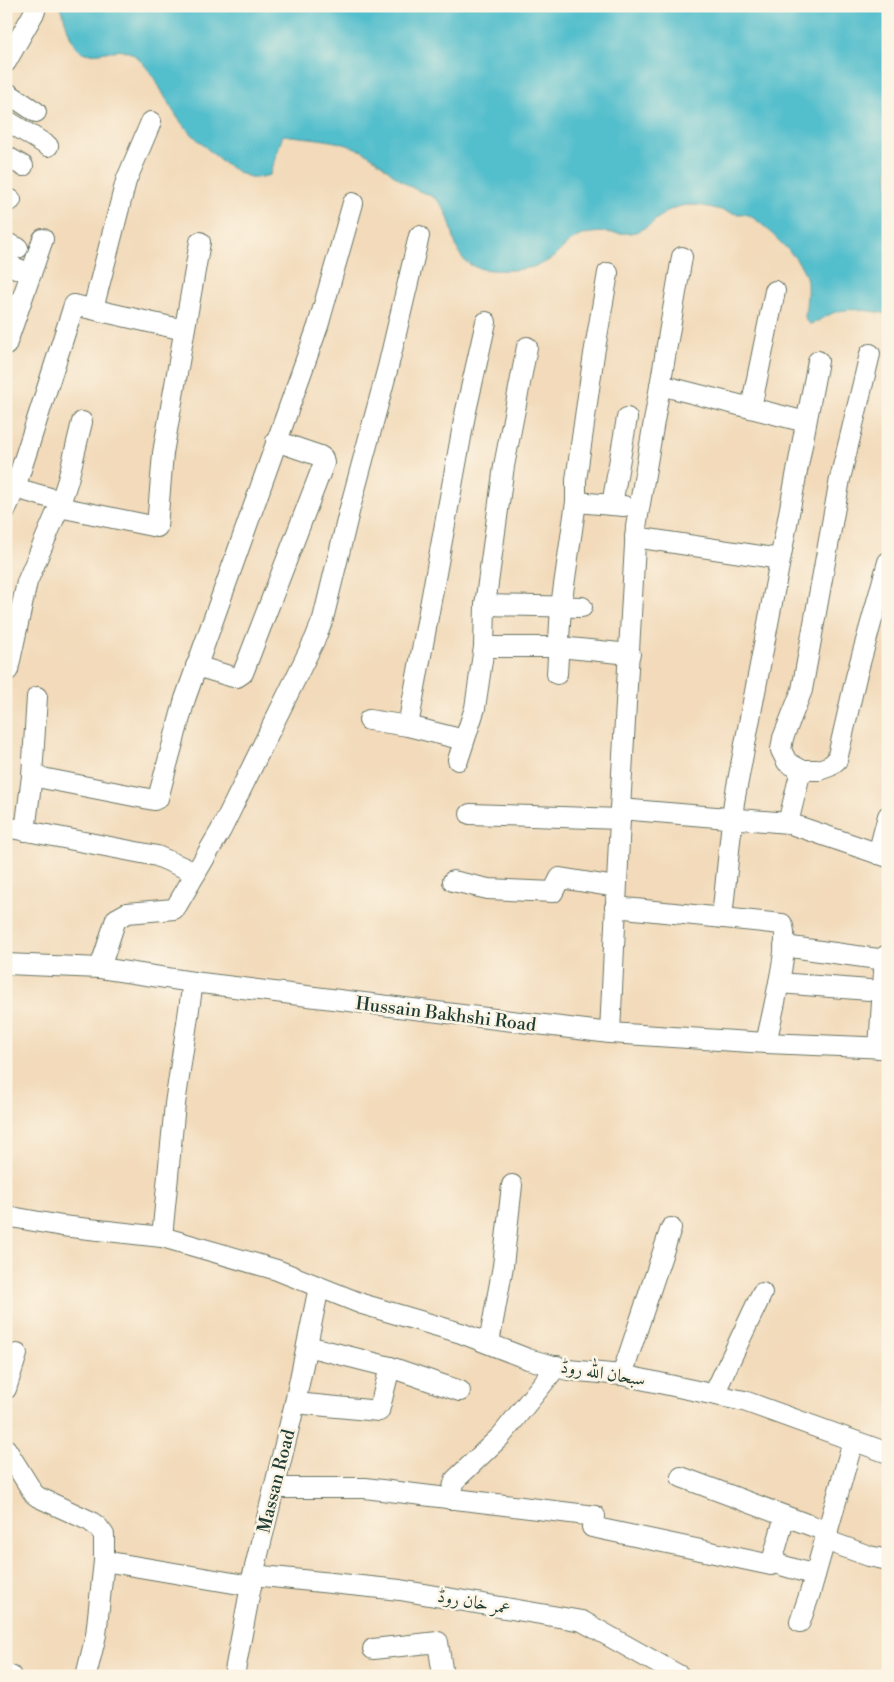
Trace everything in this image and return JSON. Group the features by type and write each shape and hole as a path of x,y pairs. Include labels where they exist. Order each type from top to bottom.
{"street":[{"path":"6,62 35,10"},
{"path":"6,92 36,112"},
{"path":"6,120 48,146"},
{"path":"93,309 126,181 151,122"},
{"path":"32,776 157,800 196,666 318,326 353,203"},
{"path":"100,968 116,919 127,913 174,909 221,830 315,639 323,619 350,508 388,367 419,236"},
{"path":"6,345 44,240"},
{"path":"15,488 60,504 157,527 162,454 200,242"},
{"path":"610,1033 616,888 636,537 639,508 682,257"},
{"path":"6,264 31,274"},
{"path":"557,674 561,606 576,502 576,480 592,363 608,273"},
{"path":"751,408 776,291"},
{"path":"6,509 15,488 74,305 184,330"},
{"path":"408,726 464,415 486,322"},
{"path":"458,760 475,708 484,647 485,605 504,466 527,347"},
{"path":"870,354 840,479 802,690 780,750 787,762 801,770 819,770 830,766 837,760 856,678 888,562"},
{"path":"722,918 732,818 818,361"},
{"path":"660,385 806,422"},
{"path":"612,505 627,418"},
{"path":"8,670 27,582 60,504 68,480 82,422"},
{"path":"196,666 237,677 243,673 324,463 323,458 320,456 276,441"},
{"path":"576,502 639,508"},
{"path":"636,537 780,559"},
{"path":"485,605 582,607"},
{"path":"484,647 559,647 630,654"},
{"path":"37,697 32,776 16,829 157,856 196,873"},
{"path":"369,720 408,726 464,740"},
{"path":"788,823 801,770"},
{"path":"470,814 620,814 732,818 788,823 883,855 888,816"},
{"path":"452,881 488,889 553,892 560,878 616,888"},
{"path":"615,908 779,922 785,929 784,946 779,983 766,1043"},
{"path":"784,946 886,958 882,991 883,1048"},
{"name":"Hussain Bakhshi Road","path":"6,964 100,968 193,982 610,1033 883,1048"},
{"path":"162,1237 174,1104 193,982"},
{"path":"779,983 882,991"},
{"path":"488,1342 503,1266 512,1185"},
{"name":"سبحان اللہ روڈ","path":"6,1216 62,1226 162,1237 277,1270 362,1304 488,1342 528,1359 568,1370 622,1375 744,1401 888,1453"},
{"path":"622,1375 670,1228"},
{"name":"Massan Road","path":"234,1676 252,1580 295,1403 319,1287"},
{"path":"714,1394 762,1293"},
{"path":"307,1346 390,1367 460,1392"},
{"path":"6,1389 17,1354"},
{"path":"450,1499 455,1480 501,1436 557,1366"},
{"path":"295,1403 379,1411 390,1367"},
{"path":"800,1622 827,1536 853,1441"},
{"path":"6,1449 38,1498 90,1521 104,1535 104,1561 96,1635 86,1676"},
{"path":"681,1477 785,1516 869,1556 888,1560"},
{"path":"274,1488 365,1488 594,1516 592,1527 771,1566 785,1516"},
{"name":"عمر خان روڈ","path":"104,1561 252,1580 400,1590 582,1621 680,1676"},
{"path":"784,1566 815,1575"},
{"path":"373,1649 438,1642 443,1676"},
{"path":"6,1675 11,1676"}],"water":[{"path":"59,6 888,6 888,314 848,310 832,313 810,324 806,321 805,316 806,276 800,264 791,253 764,226 747,214 737,214 698,205 674,208 647,227 636,232 589,233 583,235 565,246 549,260 534,267 492,270 476,267 465,261 459,252 448,217 442,206 433,197 407,185 371,156 351,146 283,135 270,175 250,177 239,173 202,144 180,121 154,77 134,55 120,51 89,54 77,48 71,38"}]}
